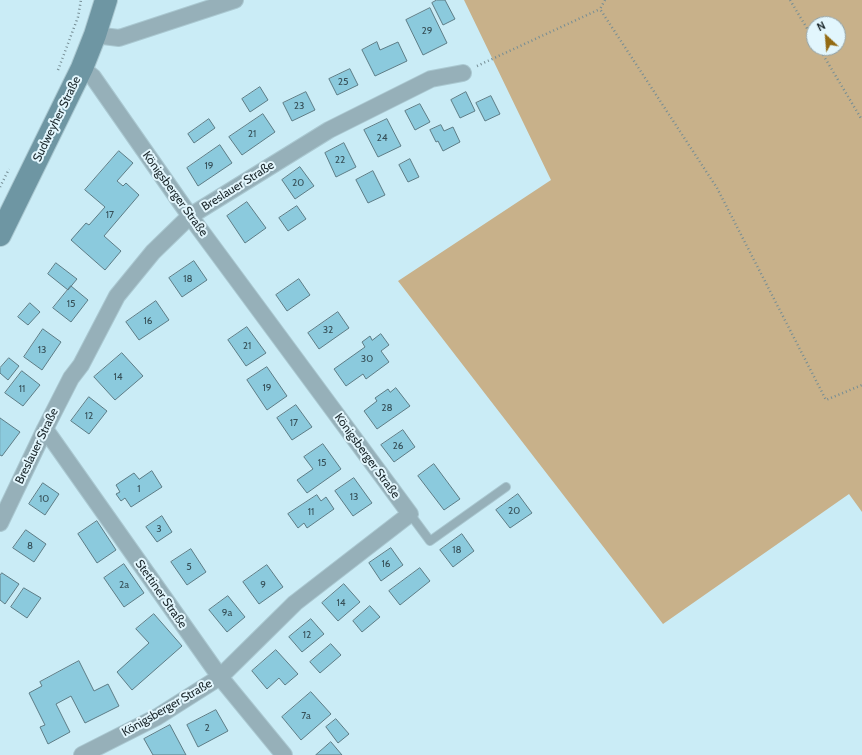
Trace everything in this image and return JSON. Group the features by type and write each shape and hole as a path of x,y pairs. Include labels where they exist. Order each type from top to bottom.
{"main road":[{"name":"Sudweyher Straße","path":"0,235 82,68 95,35 106,0"}],"street":[{"path":"95,35 119,38 235,0"},
{"name":"Königsberger Straße","path":"82,68 93,77 190,216 410,514 295,603 220,677 157,717 82,755"},
{"name":"Breslauer Straße","path":"0,523 44,429 71,378 81,365 117,296 153,252 190,216 330,130 431,79 462,73"},
{"name":"Stettiner Straße","path":"44,429 220,677 284,755"}],"lane":[{"path":"410,514 430,541 506,487"}],"path":[{"path":"58,70 78,17 81,0"},
{"path":"462,73 600,9 605,0"},
{"path":"790,0 806,27"},
{"path":"600,9 717,188 826,400 862,385"},
{"path":"824,56 862,120"},
{"path":"0,187 10,166"}],"shaded area":[{"path":"464,0 862,0 862,512 849,494 663,624 398,281 551,180"}],"building":[{"path":"437,0 445,0 455,19 443,25 432,3"},
{"path":"430,8 447,43 423,55 406,20"},
{"path":"377,42 380,50 398,42 407,61 375,76 362,50"},
{"path":"350,69 358,85 337,95 329,79"},
{"path":"260,87 268,100 250,112 242,99"},
{"path":"306,92 315,110 292,121 283,103"},
{"path":"466,92 475,111 460,118 451,100"},
{"path":"491,96 500,114 485,121 476,103"},
{"path":"420,104 430,122 415,130 405,111"},
{"path":"263,114 275,132 242,155 229,137"},
{"path":"209,119 215,128 194,143 188,134"},
{"path":"387,119 401,146 378,157 364,130"},
{"path":"441,125 444,131 453,127 460,142 443,151 438,141 436,142 430,130"},
{"path":"344,143 356,167 336,177 325,153"},
{"path":"220,145 232,163 198,186 187,168"},
{"path":"119,151 133,163 117,181 123,186 126,183 139,195 104,236 121,251 105,270 71,240 86,223 89,225 105,207 85,190"},
{"path":"410,159 419,177 408,182 399,165"},
{"path":"300,167 314,186 295,199 282,180"},
{"path":"373,171 385,195 368,203 356,180"},
{"path":"247,202 266,228 245,243 227,216"},
{"path":"297,206 306,219 288,231 279,218"},
{"path":"194,261 207,280 182,297 169,278"},
{"path":"56,263 77,279 68,290 48,274"},
{"path":"299,279 310,295 287,311 276,295"},
{"path":"71,286 88,300 71,322 53,308"},
{"path":"156,301 169,320 139,340 126,322"},
{"path":"30,303 40,312 28,325 18,317"},
{"path":"338,312 349,328 319,349 308,333"},
{"path":"247,327 266,353 246,366 228,340"},
{"path":"43,329 61,342 42,370 24,357"},
{"path":"381,334 389,345 381,351 389,362 366,379 363,374 346,386 334,369 365,347 362,342 370,336 372,340"},
{"path":"122,353 143,376 115,400 94,377"},
{"path":"9,358 19,366 8,380 0,373 0,368"},
{"path":"267,367 287,396 267,410 247,380"},
{"path":"22,371 40,385 23,406 5,393"},
{"path":"396,388 410,406 377,429 364,411 377,401 375,398 388,389 390,392"},
{"path":"89,397 107,411 89,434 71,421"},
{"path":"296,405 312,427 292,440 277,418"},
{"path":"0,418 20,432 2,456 0,455"},
{"path":"403,430 415,447 394,462 381,445"},
{"path":"323,444 341,469 307,493 297,480 313,469 304,457"},
{"path":"434,464 460,499 444,510 418,476"},
{"path":"152,471 162,487 131,507 125,498 121,501 116,494 120,492 116,485 134,473 139,479"},
{"path":"354,478 372,503 353,516 335,491"},
{"path":"43,483 59,494 45,515 29,504"},
{"path":"518,494 532,513 510,528 496,510"},
{"path":"317,495 321,501 326,497 334,509 307,528 304,523 298,528 288,514"},
{"path":"162,516 172,532 157,542 146,527"},
{"path":"97,521 116,550 97,563 78,534"},
{"path":"26,530 46,544 34,562 13,548"},
{"path":"462,534 474,551 453,567 440,550"},
{"path":"391,548 403,565 381,581 369,563"},
{"path":"191,549 206,572 187,585 171,562"},
{"path":"124,564 144,593 124,607 104,578"},
{"path":"267,565 283,587 259,604 243,582"},
{"path":"420,568 430,581 400,605 389,591"},
{"path":"2,573 19,584 5,604 0,600 0,576"},
{"path":"344,584 360,602 338,621 322,603"},
{"path":"24,588 41,598 27,618 11,607"},
{"path":"228,596 245,617 227,632 209,610"},
{"path":"370,606 380,617 362,632 353,621"},
{"path":"154,614 182,646 132,690 117,672 149,643 136,629"},
{"path":"311,619 324,634 302,652 289,637"},
{"path":"331,644 341,655 320,673 310,662"},
{"path":"276,650 298,674 285,685 279,678 267,689 252,671"},
{"path":"79,661 94,691 108,684 119,706 85,723 71,696 56,704 70,732 48,744 40,727 45,725 29,693 42,686 40,682"},
{"path":"311,692 331,714 301,740 282,717"},
{"path":"216,710 228,731 198,747 187,725"},
{"path":"336,719 349,734 338,743 326,727"},
{"path":"170,725 186,755 153,755 144,739"},
{"path":"331,742 342,755 316,755"}]}
